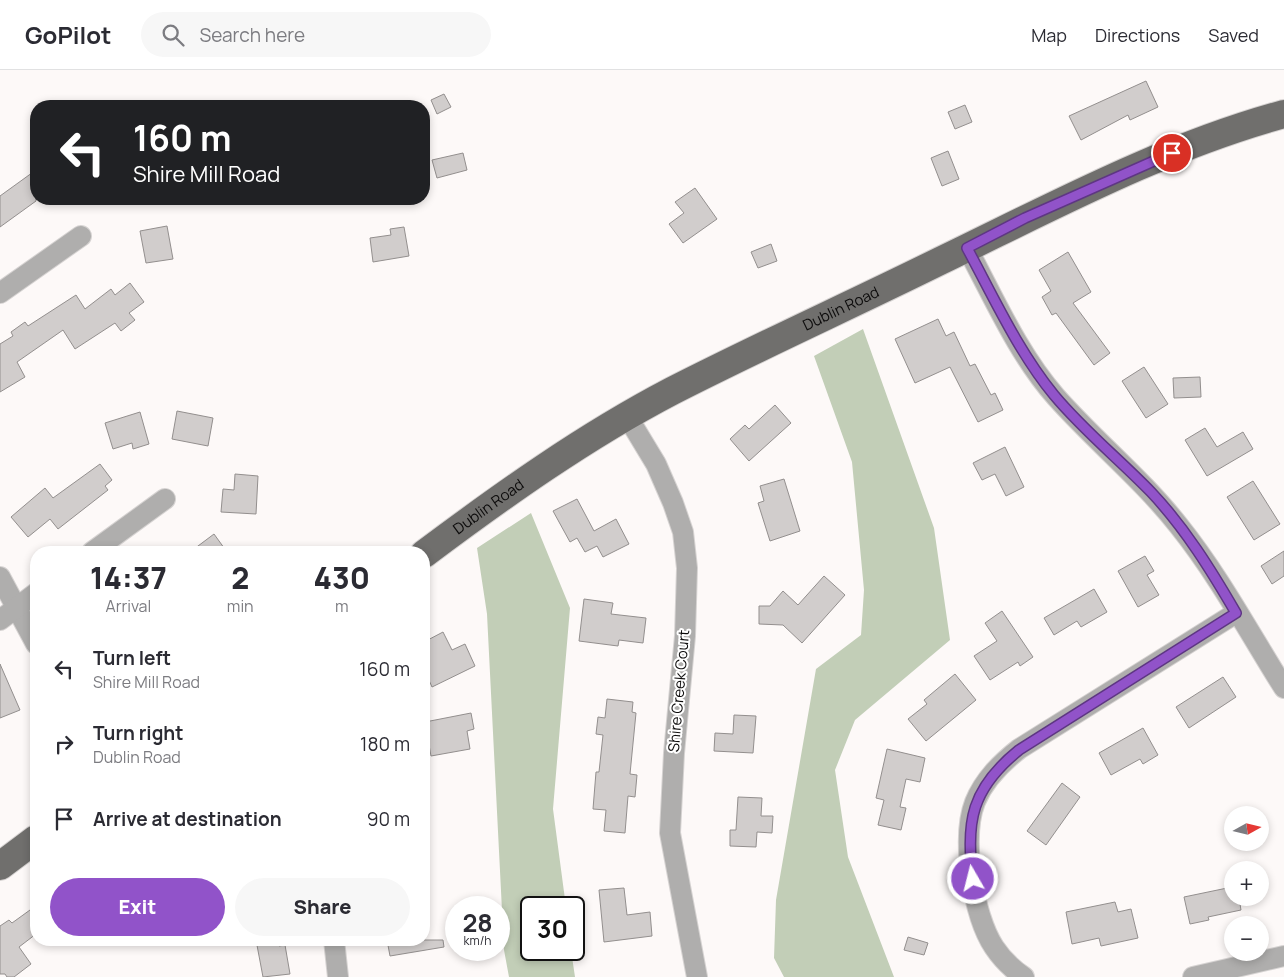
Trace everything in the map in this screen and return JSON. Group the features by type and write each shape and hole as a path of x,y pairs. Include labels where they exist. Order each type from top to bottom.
{"main road":[{"name":"Dublin Road","path":"430,550 523,480 627,416 672,392 1025,218 1134,168 1190,145 1284,114"},
{"path":"0,866 30,844"}],"street":[{"path":"0,293 81,236"},
{"path":"967,248 1037,373 1055,396 1152,493 1180,527 1209,567 1284,688"},
{"name":"Shire Creek Court","path":"627,416 656,464 683,532 687,568 685,636 674,753 670,833 697,977"},
{"path":"100,546 165,499"},
{"path":"0,577 30,633"},
{"path":"0,620 30,598"},
{"path":"1024,977 1004,960 983,926 975,895 969,848 970,824 975,803 993,773 1019,750 1236,613"},
{"path":"335,946 338,977"},
{"path":"1193,977 1284,956"}],"green space":[{"path":"863,329 934,528 950,640 855,720 835,770 848,857 894,977 784,977 774,958 776,900 816,669 861,635 864,590 852,462 814,356"},
{"path":"531,513 570,608 553,809 565,896 520,896 520,961 573,961 575,977 509,977 506,961 510,961 510,896 501,896 487,614 477,548"}],"building":[{"path":"1146,81 1158,107 1130,120 1128,115 1081,140 1069,116"},
{"path":"444,94 451,107 437,114 431,100"},
{"path":"965,105 972,122 955,129 948,112"},
{"path":"948,151 959,179 942,186 931,158"},
{"path":"463,153 467,170 437,178 432,160"},
{"path":"30,174 30,205 0,227 0,196"},
{"path":"695,188 717,219 683,243 669,224 684,213 675,202"},
{"path":"167,226 173,259 146,263 140,231"},
{"path":"404,227 409,256 373,262 370,238 391,235 390,229"},
{"path":"771,244 777,261 758,268 751,252"},
{"path":"1068,252 1091,292 1073,303 1110,353 1094,365 1056,313 1052,315 1042,297 1051,291 1039,270"},
{"path":"130,283 144,302 129,313 135,320 121,331 115,323 75,349 63,330 17,362 25,377 0,392 0,344 13,336 11,332 25,322 28,326 76,295 85,309 111,289 115,295"},
{"path":"938,319 946,336 954,332 970,366 975,364 991,395 995,393 1003,410 978,422 950,367 915,383 895,339"},
{"path":"1144,367 1168,404 1146,418 1122,381"},
{"path":"1200,377 1201,397 1174,398 1173,378"},
{"path":"775,405 791,423 749,461 730,439 745,425 749,429"},
{"path":"177,411 213,418 208,446 172,439"},
{"path":"140,412 149,444 133,449 132,443 113,449 105,423"},
{"path":"1205,428 1217,447 1243,432 1253,449 1207,476 1185,440"},
{"path":"1005,447 1024,487 1006,496 995,474 982,480 973,463"},
{"path":"100,464 112,480 105,486 108,490 58,529 50,519 28,537 11,517 45,488 53,498"},
{"path":"235,474 258,476 256,514 221,512 223,489 234,490"},
{"path":"784,479 800,531 770,541 758,503 764,501 760,486"},
{"path":"1253,481 1280,524 1254,540 1227,497"},
{"path":"577,499 594,531 616,519 629,544 603,557 597,546 585,552 577,538 570,542 553,511"},
{"path":"214,534 223,546 198,546"},
{"path":"1284,551 1284,576 1272,584 1261,566"},
{"path":"1145,556 1154,571 1147,575 1159,595 1138,607 1118,571"},
{"path":"824,576 845,595 802,643 783,625 759,624 759,606 770,606 783,591 798,605"},
{"path":"1094,589 1107,612 1081,627 1077,621 1054,635 1044,618"},
{"path":"584,599 613,603 611,614 646,618 643,643 619,640 618,646 579,641"},
{"path":"1002,611 1033,657 1020,666 1018,662 990,680 974,656 997,641 985,623"},
{"path":"443,632 452,650 465,644 475,666 432,687 430,682 430,639"},
{"path":"0,664 20,710 0,718"},
{"path":"955,674 976,700 926,741 908,719 927,704 924,700"},
{"path":"1223,677 1236,697 1189,728 1176,707"},
{"path":"607,699 633,702 632,712 636,713 630,774 637,775 635,797 628,796 625,833 604,831 606,810 593,809 596,772 599,772 603,735 596,734 598,717 605,718"},
{"path":"471,713 474,729 467,731 470,749 431,756 430,721"},
{"path":"734,715 756,716 753,753 714,751 715,733 733,734"},
{"path":"1143,728 1158,755 1143,764 1140,759 1111,775 1099,753"},
{"path":"887,749 925,758 920,782 906,779 900,807 906,808 901,830 878,825 884,800 876,798"},
{"path":"1062,783 1080,797 1046,845 1027,831"},
{"path":"738,797 762,798 761,816 773,816 772,833 757,832 756,847 730,846 730,830 736,830"},
{"path":"624,888 627,915 650,912 652,936 604,942 599,890"},
{"path":"1224,889 1224,906 1240,906 1241,910 1208,917 1209,920 1190,924 1184,897"},
{"path":"1115,902 1118,912 1131,909 1138,938 1101,946 1099,938 1072,944 1066,912"},
{"path":"30,910 30,939 19,947 31,964 14,977 7,977 5,974 0,974 0,926 9,920 12,923"},
{"path":"908,937 928,943 924,955 904,950"},
{"path":"430,940 443,940 444,947 390,956 388,946 430,946"},
{"path":"257,946 285,946 290,974 263,977"}],"route":[{"path":"973,879 969,848 970,824 975,803 983,787 1005,760 1236,613 1209,567 1152,493 1077,419 1055,396 1037,373 1006,321 967,248 1025,218 1134,168 1172,153"}]}
